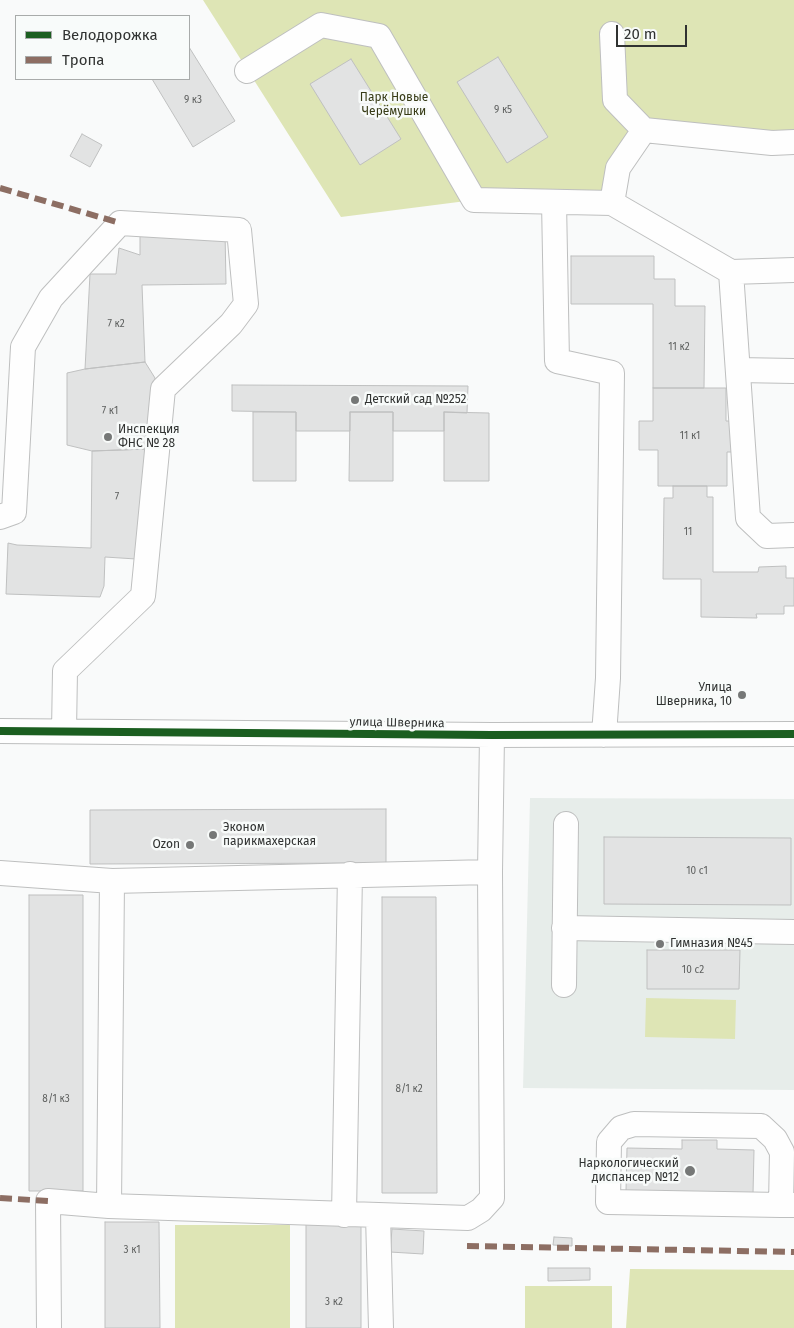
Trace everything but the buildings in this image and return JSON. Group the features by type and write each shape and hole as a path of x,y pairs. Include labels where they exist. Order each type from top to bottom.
{"street":[{"path":"247,71 322,25 379,36 474,200 612,203 731,272 794,270"},
{"path":"612,34 615,100 644,130 772,143 794,142"},
{"path":"612,203 618,168 644,130"},
{"path":"554,202 557,361 612,373 608,678 604,735"},
{"path":"0,517 14,512 23,347 51,298 120,223 239,230 246,304 231,324 163,389 143,596 65,671 64,731"},
{"path":"731,272 748,518 766,536 794,535"},
{"path":"738,370 794,371"},
{"name":"улица Шверника","path":"0,731 492,736 794,734"},
{"path":"49,1328 48,1200 109,1206 468,1218 481,1210 492,1198 490,872 492,736"},
{"path":"564,985 566,824"},
{"path":"0,873 112,881 490,872"},
{"path":"344,1215 350,874"},
{"path":"109,1206 112,881"},
{"path":"564,928 794,932"},
{"path":"634,1124 761,1126 775,1139 782,1152 788,1205 608,1202 609,1142 620,1128 634,1124"},
{"path":"378,1216 381,1328"}],"shaded area":[{"name":"Гимназия №45","path":"530,798 794,799 794,1090 523,1088"}],"green space":[{"name":"Парк Новые Черёмушки","path":"203,0 794,0 794,142 644,130 612,203 474,200 341,217"},
{"path":"646,998 736,1000 735,1039 645,1037"},
{"path":"175,1225 290,1225 290,1328 175,1328"},
{"path":"630,1269 794,1270 794,1328 626,1328"},
{"path":"525,1286 612,1286 612,1328 525,1328"}],"marked path":[{"path":"0,188 120,223"},
{"path":"0,1198 48,1201"},
{"path":"467,1246 794,1252"}],"cycle path":[{"path":"0,731 492,735 794,734"}],"place":[{"name":"Детский сад №252","path":"355,400"},
{"name":"Инспекция ФНС № 28","path":"108,437"},
{"name":"Улица Шверника, 10","path":"742,695"},
{"name":"Эконом парикмахерская","path":"213,835"},
{"name":"Ozon","path":"190,845"},
{"name":"Гимназия №45","path":"660,944"},
{"name":"Наркологический диспансер №12","path":"690,1171"}]}
